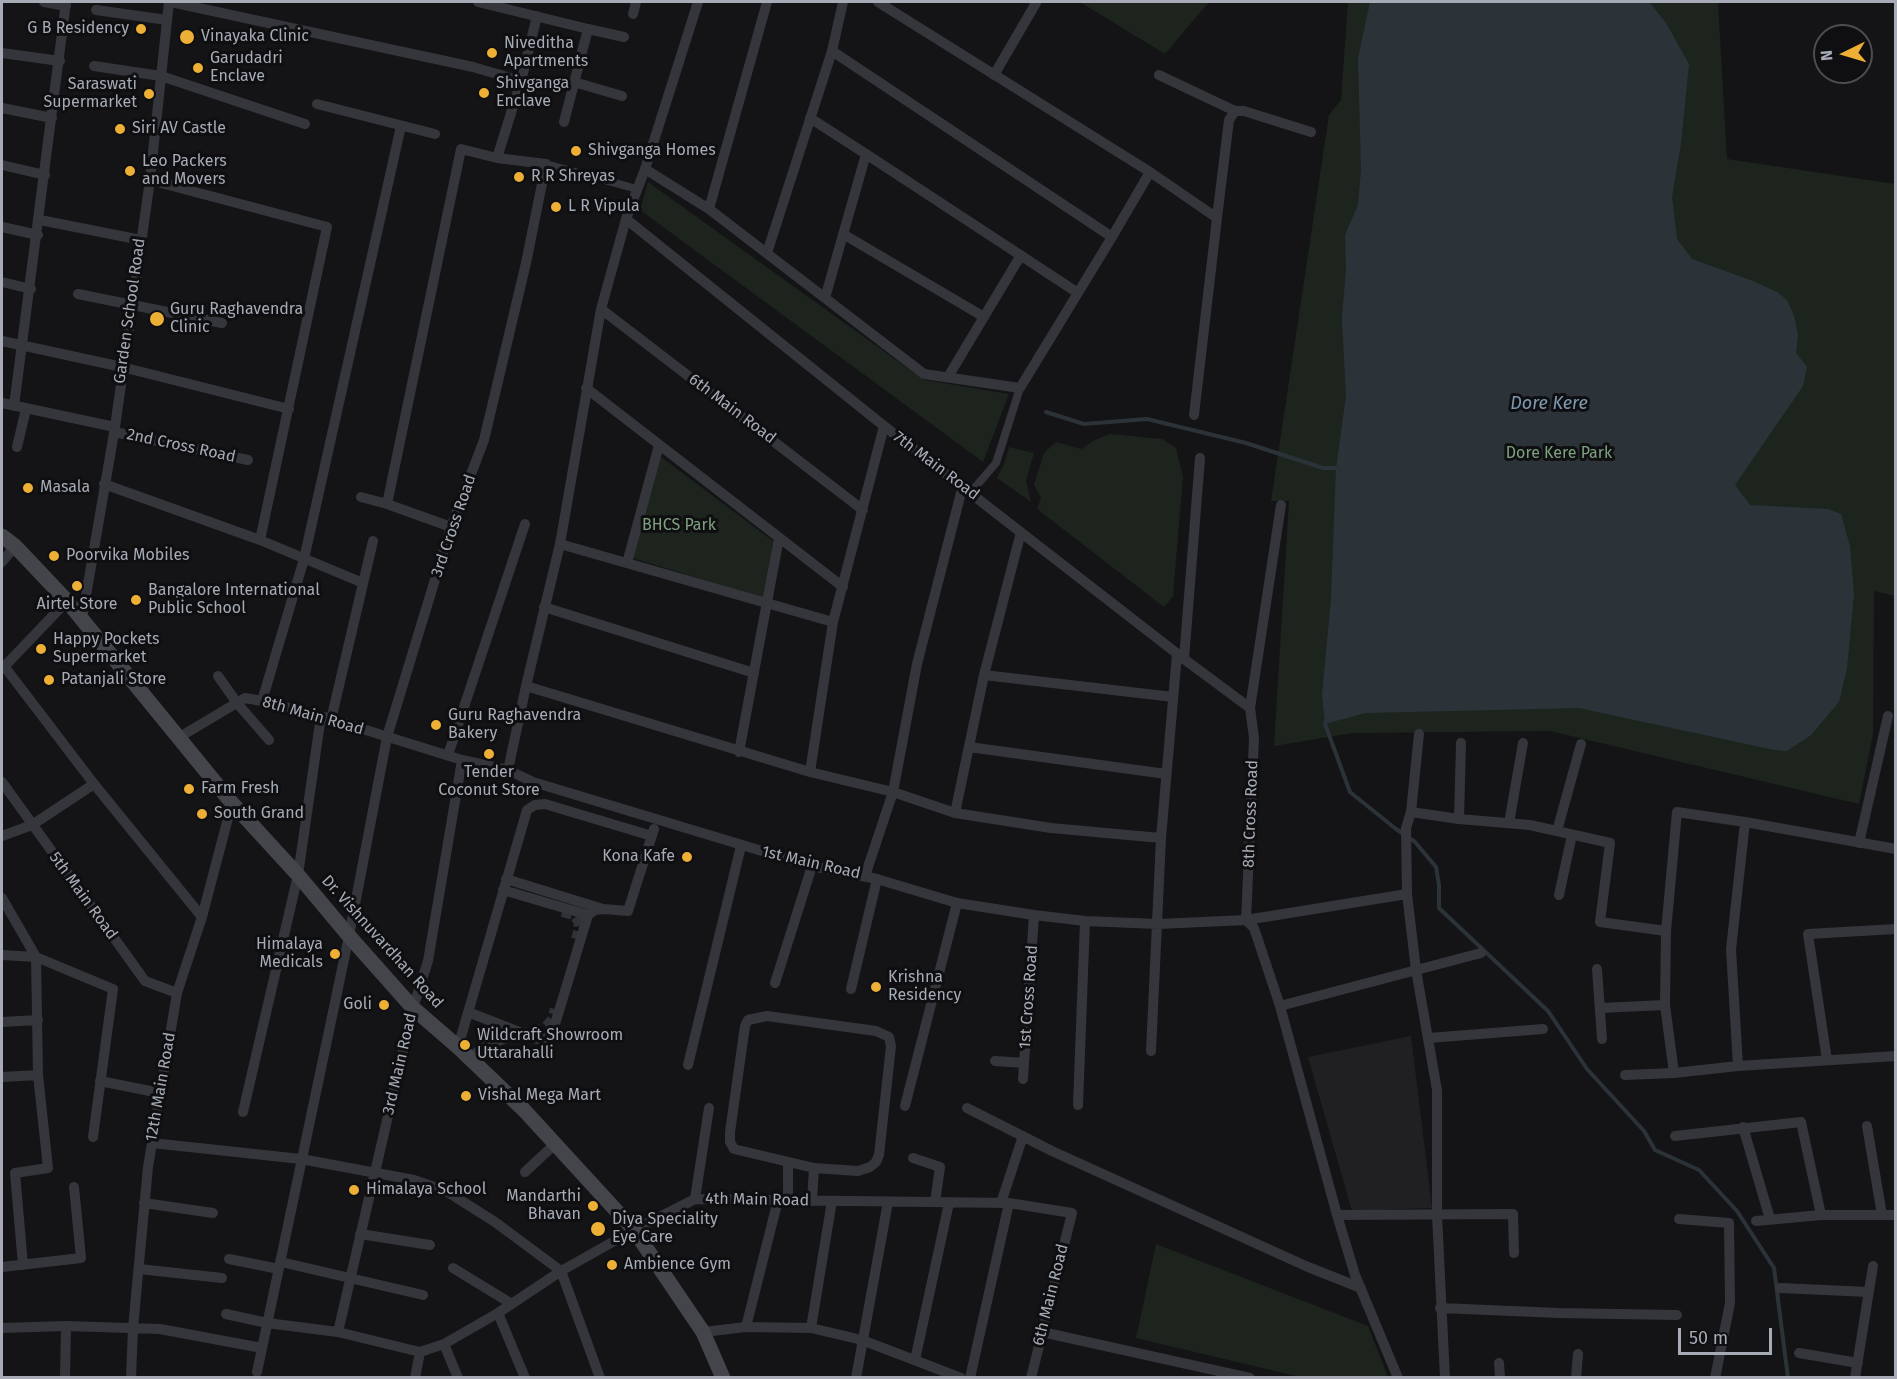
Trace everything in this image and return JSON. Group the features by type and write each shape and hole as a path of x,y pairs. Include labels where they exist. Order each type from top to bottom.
{"main road":[{"name":"Dr. Vishnuvardhan Road","path":"2,536 15,546 67,601 232,803 298,875 413,1008 524,1110 634,1230 703,1332 723,1377"}],"street":[{"path":"17,447 22,346 66,4 44,2"},
{"path":"170,2 473,67 521,81"},
{"name":"Garden School Road","path":"82,619 114,430 150,180 166,20 170,2"},
{"path":"478,2 624,37"},
{"path":"633,14 636,2"},
{"path":"508,770 560,544 601,309 626,219 645,169 698,2"},
{"path":"709,209 767,2"},
{"path":"767,253 832,51 843,2"},
{"path":"878,2 1150,172 1217,218"},
{"path":"994,75 1036,3 1034,2"},
{"path":"96,10 166,20"},
{"path":"497,158 521,81 537,16"},
{"path":"564,122 588,29"},
{"path":"832,51 1112,237"},
{"path":"2,53 60,61"},
{"path":"94,66 161,76 305,124"},
{"path":"1159,75 1235,111 1244,111 1311,132"},
{"path":"574,82 622,96"},
{"path":"317,104 435,134"},
{"path":"2,108 52,118"},
{"path":"1194,415 1229,120 1235,111"},
{"path":"810,118 1078,293"},
{"path":"262,701 304,559 401,126"},
{"path":"387,504 461,148 497,158 546,164 637,189"},
{"path":"825,298 866,154"},
{"name":"3rd Cross Road","path":"349,936 387,737 451,527 484,440 526,263 546,164"},
{"path":"2,165 45,174"},
{"path":"645,169 709,209 924,374 1020,388"},
{"path":"864,876 893,792 917,664 967,489 996,463 1020,388 1150,172"},
{"path":"150,180 327,227 260,540"},
{"name":"7th Main Road","path":"626,219 884,426 1180,656 1251,708"},
{"path":"40,220 141,240"},
{"path":"2,227 38,235"},
{"path":"843,234 984,317"},
{"path":"948,377 1021,255"},
{"path":"2,282 31,289"},
{"path":"78,294 222,323"},
{"name":"6th Main Road","path":"601,309 863,510"},
{"path":"2,341 122,367 289,409"},
{"path":"586,388 843,587"},
{"name":"2nd Cross Road","path":"2,402 248,460"},
{"path":"810,772 833,622 884,426"},
{"path":"627,563 659,445"},
{"path":"1151,1051 1166,774 1200,458"},
{"path":"104,484 260,540 363,584"},
{"path":"361,497 451,527"},
{"name":"8th Cross Road","path":"1246,920 1254,738 1251,708 1281,505"},
{"path":"448,755 525,524"},
{"path":"955,813 984,675 1021,532"},
{"path":"739,752 779,538"},
{"path":"243,1112 298,875 326,718 373,541"},
{"path":"560,544 833,622"},
{"path":"2,562 15,546"},
{"path":"67,601 3,667 202,917"},
{"path":"544,607 754,673"},
{"path":"984,675 1173,697"},
{"path":"218,676 237,703 269,740"},
{"path":"526,686 739,752 893,792 955,813 1051,828 1161,838"},
{"name":"8th Main Road","path":"178,738 245,698 326,718 387,737"},
{"path":"1859,843 1888,716"},
{"path":"1419,734 1411,812 1406,830 1407,894 1416,970 1437,1090 1437,1215 1444,1377"},
{"name":"1st Main Road","path":"387,737 462,760 508,770 533,782 812,866 877,879 957,903 1034,915 1085,921 1158,924 1246,920 1407,894"},
{"path":"1459,819 1461,743"},
{"path":"1509,823 1523,743"},
{"path":"1557,831 1581,744"},
{"path":"969,747 1166,774"},
{"name":"3rd Main Road","path":"338,1332 413,1008 428,961 462,760"},
{"name":"5th Main Road","path":"2,782 145,981 177,993"},
{"path":"2,836 32,825 94,784"},
{"name":"12th Main Road","path":"131,1377 144,1203 177,993 202,917 232,803"},
{"path":"458,1047 527,810 535,805 545,804 652,836"},
{"path":"1411,812 1530,825 1610,843 1600,921 1666,931"},
{"path":"1674,1073 1665,1005 1666,931 1677,812 1896,849"},
{"path":"504,884 603,909 628,911 656,820"},
{"path":"1738,1066 1731,949 1745,822"},
{"path":"1559,895 1572,835"},
{"path":"688,1065 741,846"},
{"path":"774,983 812,866"},
{"path":"851,990 877,879"},
{"path":"504,884 588,915"},
{"path":"2,898 36,957 38,1075 48,1168 15,1173 24,1264"},
{"path":"906,1106 957,903"},
{"path":"468,1012 537,1039 546,1038 552,1034 588,915 595,910 603,909"},
{"name":"1st Cross Road","path":"1023,1079 1034,915"},
{"path":"1246,920 1254,928 1280,1006 1355,1275 1398,1377"},
{"path":"1078,1105 1085,921"},
{"path":"1827,1060 1808,934 1896,929"},
{"path":"257,1372 349,936"},
{"path":"1280,1006 1482,953"},
{"path":"2,955 36,957 113,989 93,1137"},
{"path":"1597,969 1602,1039"},
{"path":"1600,1008 1665,1005"},
{"path":"767,1016 883,1033 889,1037 891,1046 879,1155 876,1162 858,1171 814,1168 788,1162 765,1155 740,1152 734,1149 730,1142 743,1033 748,1020 767,1016"},
{"path":"2,1022 38,1020"},
{"path":"1429,1038 1543,1029"},
{"path":"470,1058 486,1045 509,1037"},
{"path":"1625,1075 1896,1056"},
{"path":"995,1061 1024,1063"},
{"path":"2,1077 38,1075"},
{"path":"100,1081 160,1093"},
{"path":"696,1199 709,1107"},
{"path":"967,1108 1308,1267 1361,1288"},
{"path":"1675,1136 1801,1122 1821,1215"},
{"path":"1867,1126 1882,1215"},
{"path":"1743,1127 1770,1220"},
{"path":"970,1377 1005,1203 1023,1136"},
{"path":"152,1143 301,1159 414,1180 446,1191 488,1217 561,1271 600,1377"},
{"path":"525,1172 555,1144"},
{"path":"913,1158 940,1167 935,1202"},
{"path":"746,1327 783,1200 788,1162"},
{"path":"812,1201 814,1168"},
{"path":"2,1267 81,1258 75,1187"},
{"name":"4th Main Road","path":"420,1352 444,1344 498,1313 561,1271 634,1230 696,1199 1005,1203 1072,1213"},
{"path":"811,1328 832,1201"},
{"path":"856,1377 888,1202"},
{"path":"144,1203 213,1213"},
{"path":"915,1360 949,1203"},
{"name":"6th Main Road","path":"1031,1377 1072,1213"},
{"path":"1337,1215 1513,1214 1514,1252"},
{"path":"1756,1221 1821,1215 1896,1215"},
{"path":"1679,1220 1729,1223 1730,1303 1715,1377"},
{"path":"360,1234 430,1245"},
{"path":"229,1259 350,1277 423,1295"},
{"path":"1855,1377 1873,1266"},
{"path":"453,1268 512,1304"},
{"path":"139,1269 222,1278"},
{"path":"1780,1288 1869,1292"},
{"path":"1440,1308 1677,1315"},
{"path":"498,1313 525,1377"},
{"path":"226,1314 267,1323 338,1332 420,1352 416,1377"},
{"path":"2,1328 66,1326 159,1329 262,1348"},
{"path":"65,1377 66,1326"},
{"path":"703,1332 746,1327 811,1328 862,1340 961,1377"},
{"path":"1042,1332 1250,1377"},
{"path":"444,1344 458,1377"},
{"path":"1799,1353 1858,1364"},
{"path":"1576,1377 1578,1354"},
{"path":"1499,1363 1500,1377"}],"shaded area":[{"path":"1411,1036 1432,1208 1352,1211 1308,1057"}],"green space":[{"path":"1080,2 1209,2 1165,54"},
{"name":"Dore Kere","path":"1348,2 1718,2 1727,159 1895,184 1895,596 1874,591 1873,734 1859,804 1550,731 1352,733 1274,746 1289,501 1271,501 1329,115 1341,100"},
{"path":"648,182 924,380 1009,394 983,462 640,210"},
{"path":"1110,434 1162,439 1176,448 1183,477 1173,596 1164,607 1037,509 1041,498 1034,484 1044,453 1056,442 1081,449"},
{"path":"1009,447 1034,453 1026,481 1031,502 997,478"},
{"name":"BHCS Park","path":"653,451 773,541 763,598 626,556"},
{"path":"1156,1244 1368,1326 1388,1377 1300,1377 1136,1338"}],"water":[{"name":"Dore Kere","path":"1370,2 1649,2 1666,23 1689,64 1681,143 1672,197 1677,239 1692,259 1753,281 1777,292 1787,300 1794,316 1798,335 1796,353 1807,367 1803,386 1735,485 1750,505 1828,509 1841,514 1850,546 1854,594 1847,668 1839,702 1811,735 1787,751 1579,708 1365,713 1325,724 1322,695 1331,599 1336,469 1346,396 1342,319 1346,268 1345,235 1358,205 1361,170 1358,58"}],"waterway":[{"path":"1046,412 1084,424 1147,419 1246,443 1323,468 1339,468"},
{"path":"1326,721 1325,724 1350,792 1415,842 1436,867 1439,908 1548,1011 1587,1069 1644,1131 1655,1150 1699,1170 1737,1211 1774,1268 1788,1378"}],"tunnel":[{"path":"562,912 574,915 578,921 576,939"},
{"path":"517,1034 536,1031 546,1026 552,1020 555,1009"}],"place":[{"name":"G B Residency","path":"141,29"},
{"name":"Vinayaka Clinic","path":"187,37"},
{"name":"Niveditha Apartments","path":"492,53"},
{"name":"Garudadri Enclave","path":"198,68"},
{"name":"Shivganga Enclave","path":"484,93"},
{"name":"Saraswati Supermarket","path":"149,94"},
{"name":"Siri AV Castle","path":"120,129"},
{"name":"Shivganga Homes","path":"576,151"},
{"name":"Leo Packers and Movers","path":"130,171"},
{"name":"R R Shreyas","path":"519,177"},
{"name":"L R Vipula","path":"556,207"},
{"name":"Guru Raghavendra Clinic","path":"157,319"},
{"name":"Masala","path":"28,488"},
{"name":"Poorvika Mobiles","path":"54,556"},
{"name":"Airtel Store","path":"77,586"},
{"name":"Bangalore International Public School","path":"136,600"},
{"name":"Happy Pockets Supermarket","path":"41,649"},
{"name":"Patanjali Store","path":"49,680"},
{"name":"Guru Raghavendra Bakery","path":"436,725"},
{"name":"Tender Coconut Store","path":"489,754"},
{"name":"Farm Fresh","path":"189,789"},
{"name":"South Grand","path":"202,814"},
{"name":"Kona Kafe","path":"687,857"},
{"name":"Himalaya Medicals","path":"335,954"},
{"name":"Krishna Residency","path":"876,987"},
{"name":"Goli","path":"384,1005"},
{"name":"Wildcraft Showroom Uttarahalli","path":"465,1045"},
{"name":"Vishal Mega Mart","path":"466,1096"},
{"name":"Himalaya School","path":"354,1190"},
{"name":"Mandarthi Bhavan","path":"593,1206"},
{"name":"Diya Speciality Eye Care","path":"598,1229"},
{"name":"Ambience Gym","path":"612,1265"}],"park label":[{"name":"Dore Kere Park","path":"1559,454"}]}
